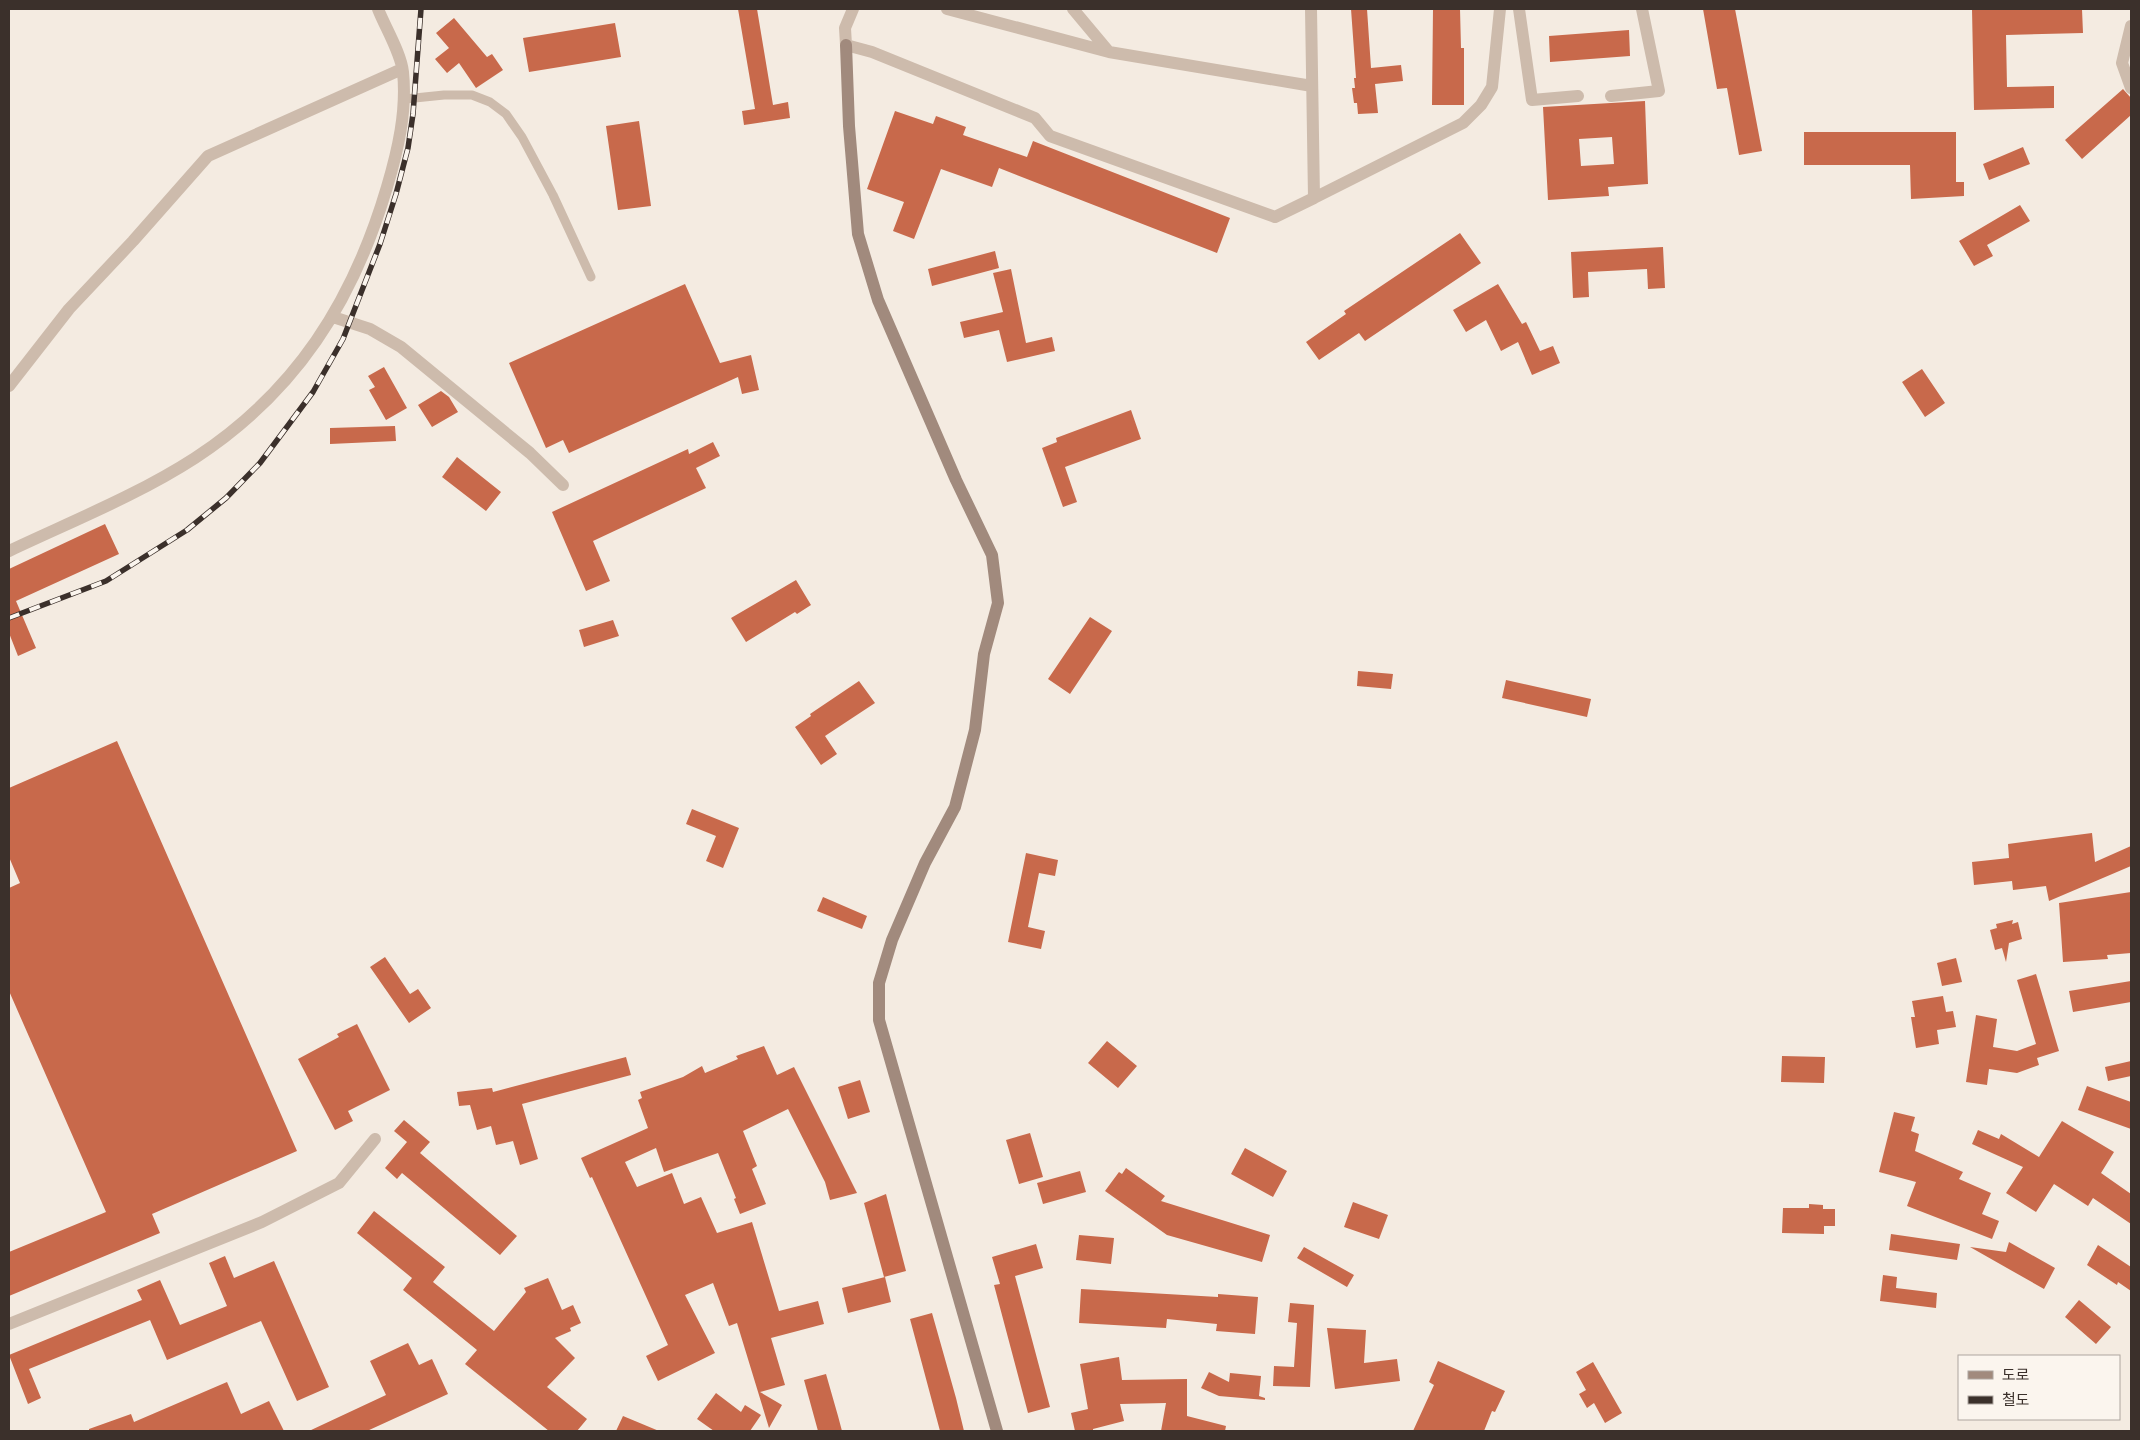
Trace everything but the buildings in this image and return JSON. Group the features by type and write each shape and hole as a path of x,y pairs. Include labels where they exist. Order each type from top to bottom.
{"street":[{"path":"9,551 152,483 195,458 255,413 283,385 333,317 364,254 379,215 401,130 405,99 402,69 378,9"},
{"path":"853,9 845,28 849,126 858,234 878,300 956,480 992,555 998,604 984,654 975,730 955,807 925,863 892,940 879,983 879,1020 997,1431"},
{"path":"947,9 1109,52 1312,86"},
{"path":"1072,9 1109,52"},
{"path":"1311,9 1314,198"},
{"path":"846,45 872,52 1034,118 1050,136 1275,217 1464,123 1482,105 1492,87 1500,9"},
{"path":"1519,9 1532,100 1578,96"},
{"path":"1611,96 1659,92 1642,9"},
{"path":"2131,26 2122,63 2131,88"},
{"path":"9,386 69,309 134,241 208,156 402,69"},
{"path":"333,317 370,329 401,348 530,453 563,485"},
{"path":"9,1324 262,1222 339,1183 375,1139"}],"lane":[{"path":"405,99 444,95 472,95 490,102 506,114 522,137 553,194 591,277"}],"railway":[{"path":"9,618 106,581 187,530 226,498 260,463 313,392 343,339 380,244 396,194 408,148 413,114 421,9"}]}
